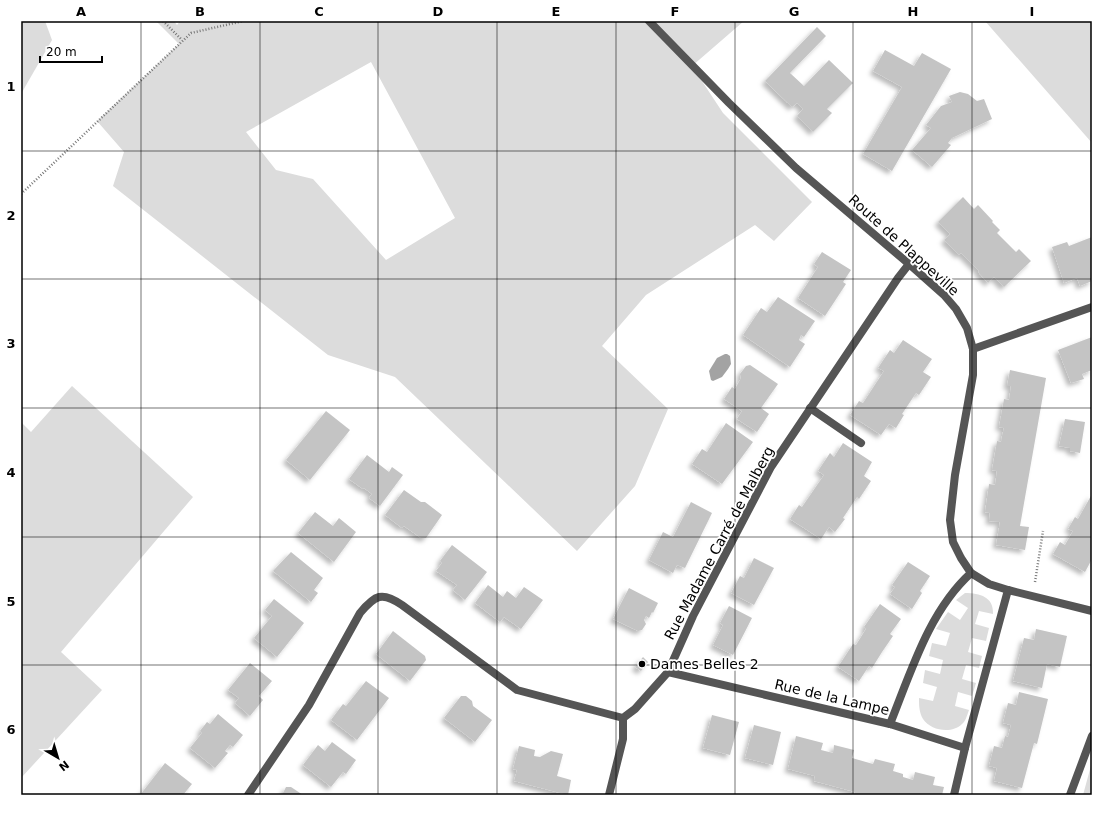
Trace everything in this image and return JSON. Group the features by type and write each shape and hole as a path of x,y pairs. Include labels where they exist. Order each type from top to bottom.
{"street":[{"name":"Route de Plappeville","path":"649,21 729,103 796,168 909,264 944,295 956,309 967,328 973,349 973,375 955,475 950,520 953,542 961,558 972,573 989,584 1008,590 1092,610"},
{"name":"Rue Madame Carré de Malberg","path":"623,718 635,709 668,672 693,616 771,467 898,278 909,264"},
{"path":"973,349 1092,307"},
{"path":"810,408 861,443"},
{"path":"890,724 928,630 960,583 972,573"},
{"path":"954,795 965,748 1008,590"},
{"path":"248,795 309,705 360,613 370,602 380,596 391,598 402,605 517,690 623,718 623,739 609,795"},
{"name":"Rue de la Lampe","path":"668,672 890,724 965,748"},
{"path":"1070,795 1092,736"}],"path":[{"path":"163,21 182,40"},
{"path":"21,194 191,32 243,21"},
{"path":"1033,596 1043,531"}],"shaded area":[{"path":"21,21 45,21 52,40 21,94"},
{"path":"156,21 174,21 177,25 180,21 744,21 692,66 723,113 812,202 774,241 755,225 646,295 602,346 668,409 635,486 577,551 395,377 328,355 113,186 124,152 97,121 179,44","holes":["371,62 455,218 386,260 313,179 276,170 246,132"]},
{"path":"985,21 1092,21 1092,143"},
{"path":"725,354 730,356 731,364 722,377 713,381 711,380 709,371 717,358"},
{"path":"72,386 193,497 61,652 102,690 21,778 21,422 31,432"},
{"path":"965,593 981,595 989,600 993,608 993,614 979,611 975,624 989,628 986,641 972,638 968,652 982,656 979,668 966,665 962,679 976,683 972,696 958,692 955,706 969,710 965,720 958,727 942,730 931,726 923,719 919,706 919,698 933,701 937,687 923,683 925,670 940,674 943,660 929,656 932,643 946,646 950,633 936,629 948,612 960,620 968,608 956,600"},
{"path":"1092,762 1092,795 1083,795"}],"building":[{"path":"817,27 826,36 790,73 804,86 829,60 853,83 827,109 832,113 813,132 797,116 803,109 797,103 792,107 765,81"},
{"path":"885,50 914,66 922,53 951,69 892,171 863,154 902,87 873,71"},
{"path":"960,92 968,94 977,101 984,99 992,119 952,138 948,143 951,145 932,167 912,150 931,128 926,125 941,106 952,102 949,96"},
{"path":"963,197 974,209 978,205 1000,230 997,233 1016,252 1019,249 1031,261 1004,287 994,277 988,283 978,272 979,271 961,253 959,255 944,240 950,234 938,222"},
{"path":"1092,237 1092,281 1080,286 1077,278 1064,283 1052,247 1067,242 1069,246"},
{"path":"822,252 851,270 843,282 846,284 825,316 798,298 818,267 814,264"},
{"path":"778,297 815,321 804,337 801,335 799,340 805,344 790,367 743,335 761,308 767,312"},
{"path":"1092,337 1092,370 1082,374 1084,379 1071,383 1058,350"},
{"path":"903,340 932,359 923,372 931,377 919,395 916,393 902,414 904,415 896,428 889,424 881,435 850,415 859,401 863,403 884,371 878,368 890,350 894,353"},
{"path":"750,365 778,384 761,408 769,414 757,432 737,419 742,411 724,399 732,387 735,389 741,378 740,374 746,366"},
{"path":"1010,370 1046,378 1020,526 1029,527 1025,550 996,545 1000,522 989,521 990,513 985,512 989,484 995,485 997,471 992,470 997,441 1001,442 1004,428 999,427 1004,399 1009,400 1011,386 1007,386"},
{"path":"326,411 350,430 310,480 286,460"},
{"path":"1065,419 1085,422 1080,453 1070,451 1070,448 1059,446"},
{"path":"726,423 753,442 722,484 692,464 702,449 707,452"},
{"path":"843,443 872,462 864,476 871,481 859,499 857,497 843,518 845,519 835,532 829,527 821,539 790,519 799,505 802,507 824,475 818,471 830,453 834,457"},
{"path":"367,455 389,472 392,467 403,475 380,506 369,498 372,494 349,479"},
{"path":"404,490 421,502 425,502 442,515 426,538 421,538 404,526 402,528 385,515"},
{"path":"1092,494 1092,559 1085,572 1053,554 1060,542 1065,545 1073,531 1068,529 1075,517 1078,519"},
{"path":"691,502 712,513 685,568 677,565 673,573 649,560 663,532 673,537"},
{"path":"315,512 333,526 339,518 356,532 334,562 298,533"},
{"path":"452,545 487,572 465,600 453,590 457,585 436,571 442,563 440,561"},
{"path":"291,552 323,578 314,590 318,593 311,602 273,571"},
{"path":"754,558 774,568 754,605 731,593 740,576 744,578"},
{"path":"908,562 930,576 920,591 922,593 912,609 890,594 895,587 892,585"},
{"path":"488,585 503,597 507,591 516,598 524,587 543,600 521,629 504,617 500,622 475,603"},
{"path":"629,588 658,603 649,618 646,616 644,620 646,624 642,630 638,631 613,619"},
{"path":"274,599 304,623 277,657 254,638 272,616 265,610"},
{"path":"880,604 901,619 890,634 893,636 872,668 869,666 859,681 838,667 853,644 856,645 866,629 864,627"},
{"path":"729,606 752,618 733,655 713,645 723,625 720,623"},
{"path":"1036,629 1067,636 1060,667 1047,664 1042,688 1013,681 1024,638 1034,640"},
{"path":"393,631 425,656 426,660 410,681 376,654"},
{"name":"Dames Belles 2","path":"643,657 648,662 641,671 635,667"},
{"path":"250,663 272,681 259,696 263,700 250,716 235,703 239,698 228,690"},
{"path":"366,681 389,698 357,740 331,720 343,704 346,706"},
{"path":"1019,692 1048,699 1037,744 1034,743 1022,788 994,781 997,768 989,766 994,746 1002,748 1005,736 1008,737 1011,725 1003,723 1008,703 1016,705"},
{"path":"461,696 466,696 472,701 473,706 492,720 475,742 444,718"},
{"path":"218,714 243,735 233,747 230,745 225,751 228,753 215,768 190,748 202,733 200,731 207,722 210,724"},
{"path":"712,715 739,722 730,755 703,748"},
{"path":"754,725 781,732 773,765 745,758"},
{"path":"796,736 823,743 821,750 833,753 834,745 854,750 852,758 873,764 875,759 895,764 893,771 903,774 903,777 913,780 915,772 935,777 933,785 944,787 942,795 854,795 855,792 814,781 815,776 788,769"},
{"path":"332,742 356,760 346,774 343,772 331,787 303,765 318,745 325,751"},
{"path":"519,746 535,750 534,756 540,757 551,751 563,754 557,776 571,780 568,795 514,781 517,770 513,769"},
{"path":"165,763 192,784 183,795 140,795"},
{"path":"286,787 291,787 303,795 283,795"}],"place":[{"name":"Dames Belles 2","path":"642,664"}]}
